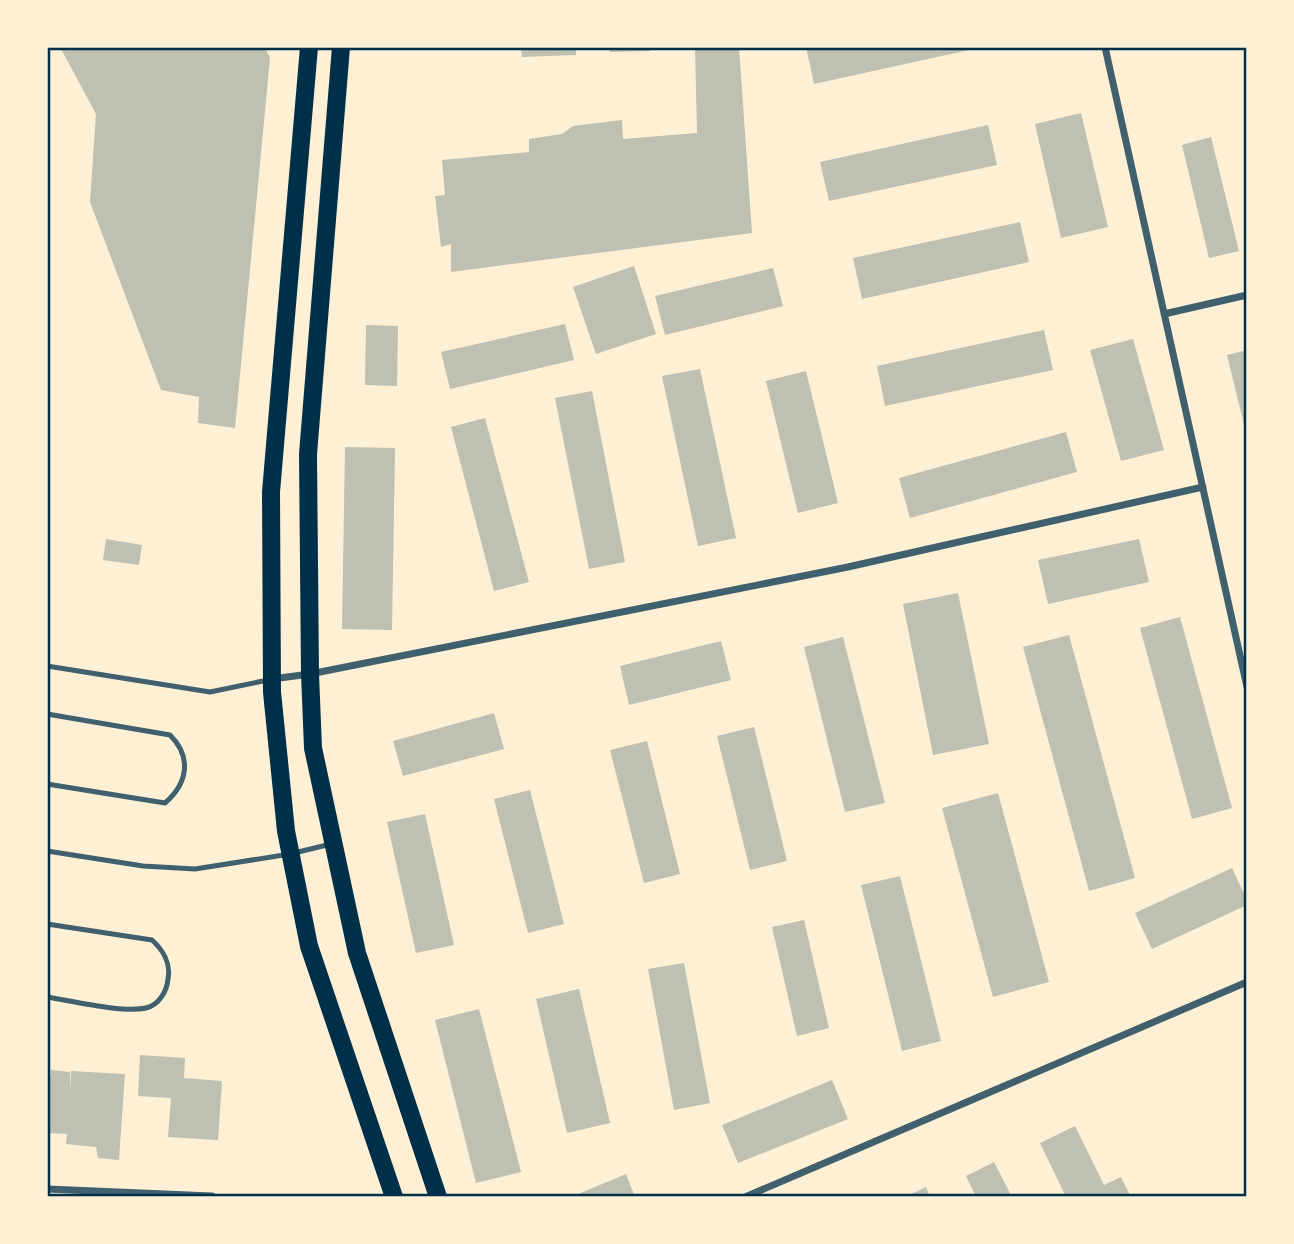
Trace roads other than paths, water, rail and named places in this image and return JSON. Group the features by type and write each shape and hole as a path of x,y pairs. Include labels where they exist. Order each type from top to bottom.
{"main road":[{"path":"309,47 271,492 272,679 286,831 309,946 394,1197"},
{"path":"341,47 308,454 313,748 357,953 438,1197"}],"street":[{"path":"1105,47 1247,688"},
{"path":"1164,314 1247,295"},
{"path":"272,679 310,674 848,567 1203,487"},
{"path":"745,1197 1247,982"},
{"path":"47,1189 212,1196"}],"lane":[{"path":"47,666 210,691 272,679"},
{"path":"47,714 170,735 185,756 181,786 165,803 47,784"},
{"path":"47,852 143,866 195,869 290,854 333,843"},
{"path":"47,924 152,940 161,949 169,974 162,998 148,1008 123,1008 47,997"}]}
